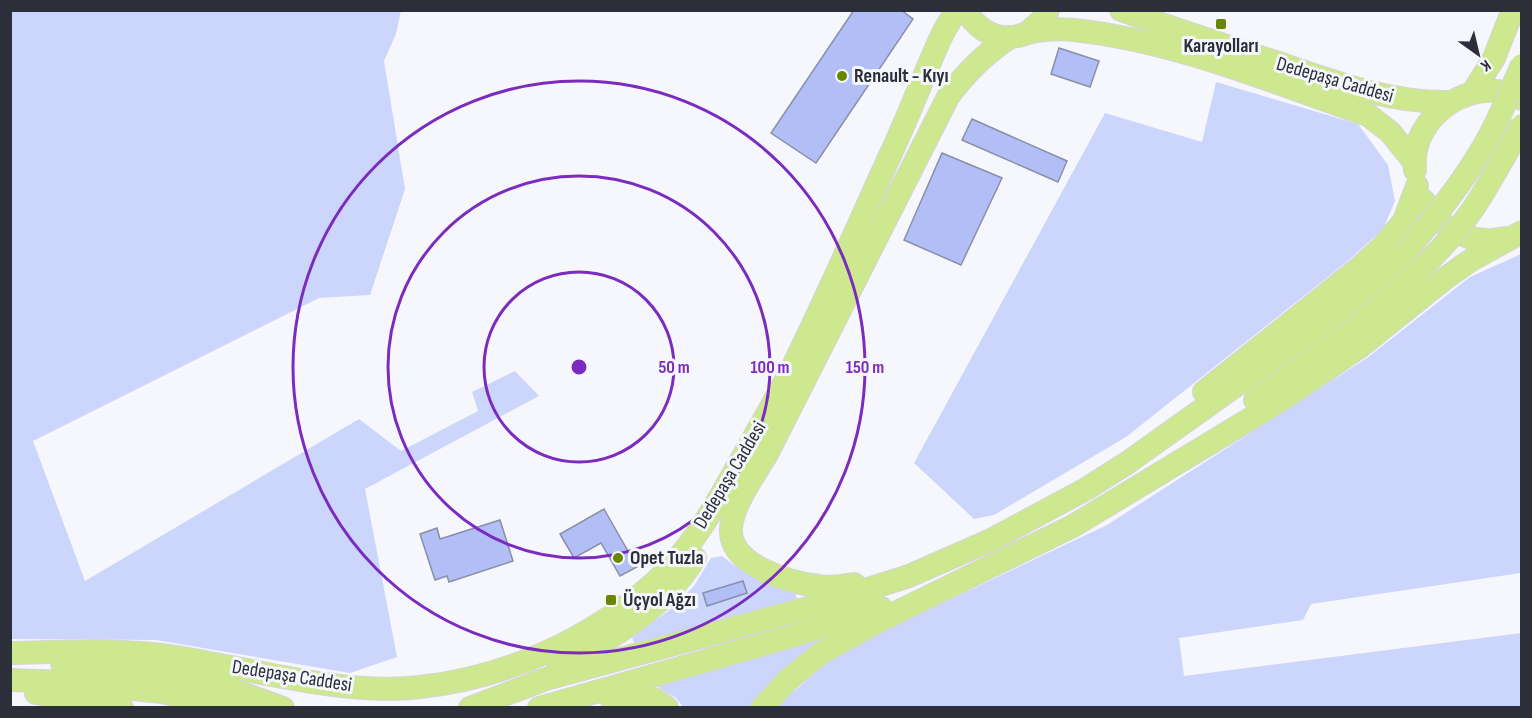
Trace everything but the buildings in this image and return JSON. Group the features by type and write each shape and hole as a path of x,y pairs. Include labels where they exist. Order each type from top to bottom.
{"main road":[{"name":"Dedepaşa Caddesi","path":"10,652 140,652 335,685 383,689 420,687 469,679 535,658 587,631 617,612 654,583 680,556 715,506 749,446 792,368 903,128 941,36 958,10"},
{"path":"966,10 979,27 992,34 1019,35 1042,19 1048,10"},
{"name":"Dedepaşa Caddesi","path":"1121,10 1348,87 1388,97 1449,102"},
{"path":"1473,92 1494,58 1512,10"},
{"name":"Dedepaşa Caddesi","path":"940,562 856,584 836,587 818,586 779,577 750,563 736,551 731,538 731,525 736,507 767,454 948,97 960,79 990,51 1019,35 1052,30 1074,30 1166,46 1368,115 1390,132 1414,163"},
{"path":"469,708 546,679 815,606 909,576 991,540 1039,515 1127,463 1346,306 1401,257 1429,224 1482,150 1505,105 1521,65"},
{"path":"1516,235 1487,240 1464,236 1443,225 1427,207 1417,186 1414,163 1419,140 1431,119 1449,102 1473,92 1493,91 1516,95 1521,99"},
{"path":"1110,504 1359,325 1418,272 1472,209 1501,164 1521,125"},
{"path":"1039,515 1118,461 1358,269 1382,247 1404,221 1417,186"},
{"path":"762,708 789,679 821,653 879,621 1035,545 1110,504 1329,370 1447,277 1516,235"},
{"path":"469,708 588,651 618,633 669,591 689,568 704,542 749,446"},
{"path":"539,708 914,597 1035,545"},
{"path":"10,659 173,676 230,689 283,708"},
{"path":"10,680 67,682 162,692 231,708"},
{"path":"10,688 122,708"},
{"path":"551,708 630,694 649,696 667,708"}],"shaded area":[{"path":"11,11 401,11 396,34 384,61 405,189 370,295 319,298 33,441 85,581 359,419 401,451 478,411 472,392 515,371 539,396 365,489 397,657 350,673 156,640 11,639"},
{"path":"1216,82 1358,124 1388,165 1395,201 1383,229 1348,261 1126,437 994,515 974,519 914,463 1105,113 1202,142"},
{"path":"1521,254 1521,573 1311,604 1303,620 1179,638 1184,676 1521,633 1521,707 775,708 839,652 1107,525 1367,358 1470,277"},
{"path":"722,556 748,573 796,594 797,599 635,646 632,637 671,609 694,586 711,558"},
{"path":"827,636 829,639 767,687 750,707 683,707 677,699 658,687 656,683"}],"place":[{"name":"Karayolları","path":"1221,24"},
{"name":"Renault - Kıyı","path":"842,76"},
{"name":"Opet Tuzla","path":"618,558"},
{"name":"Üçyol Ağzı","path":"611,600"}]}
